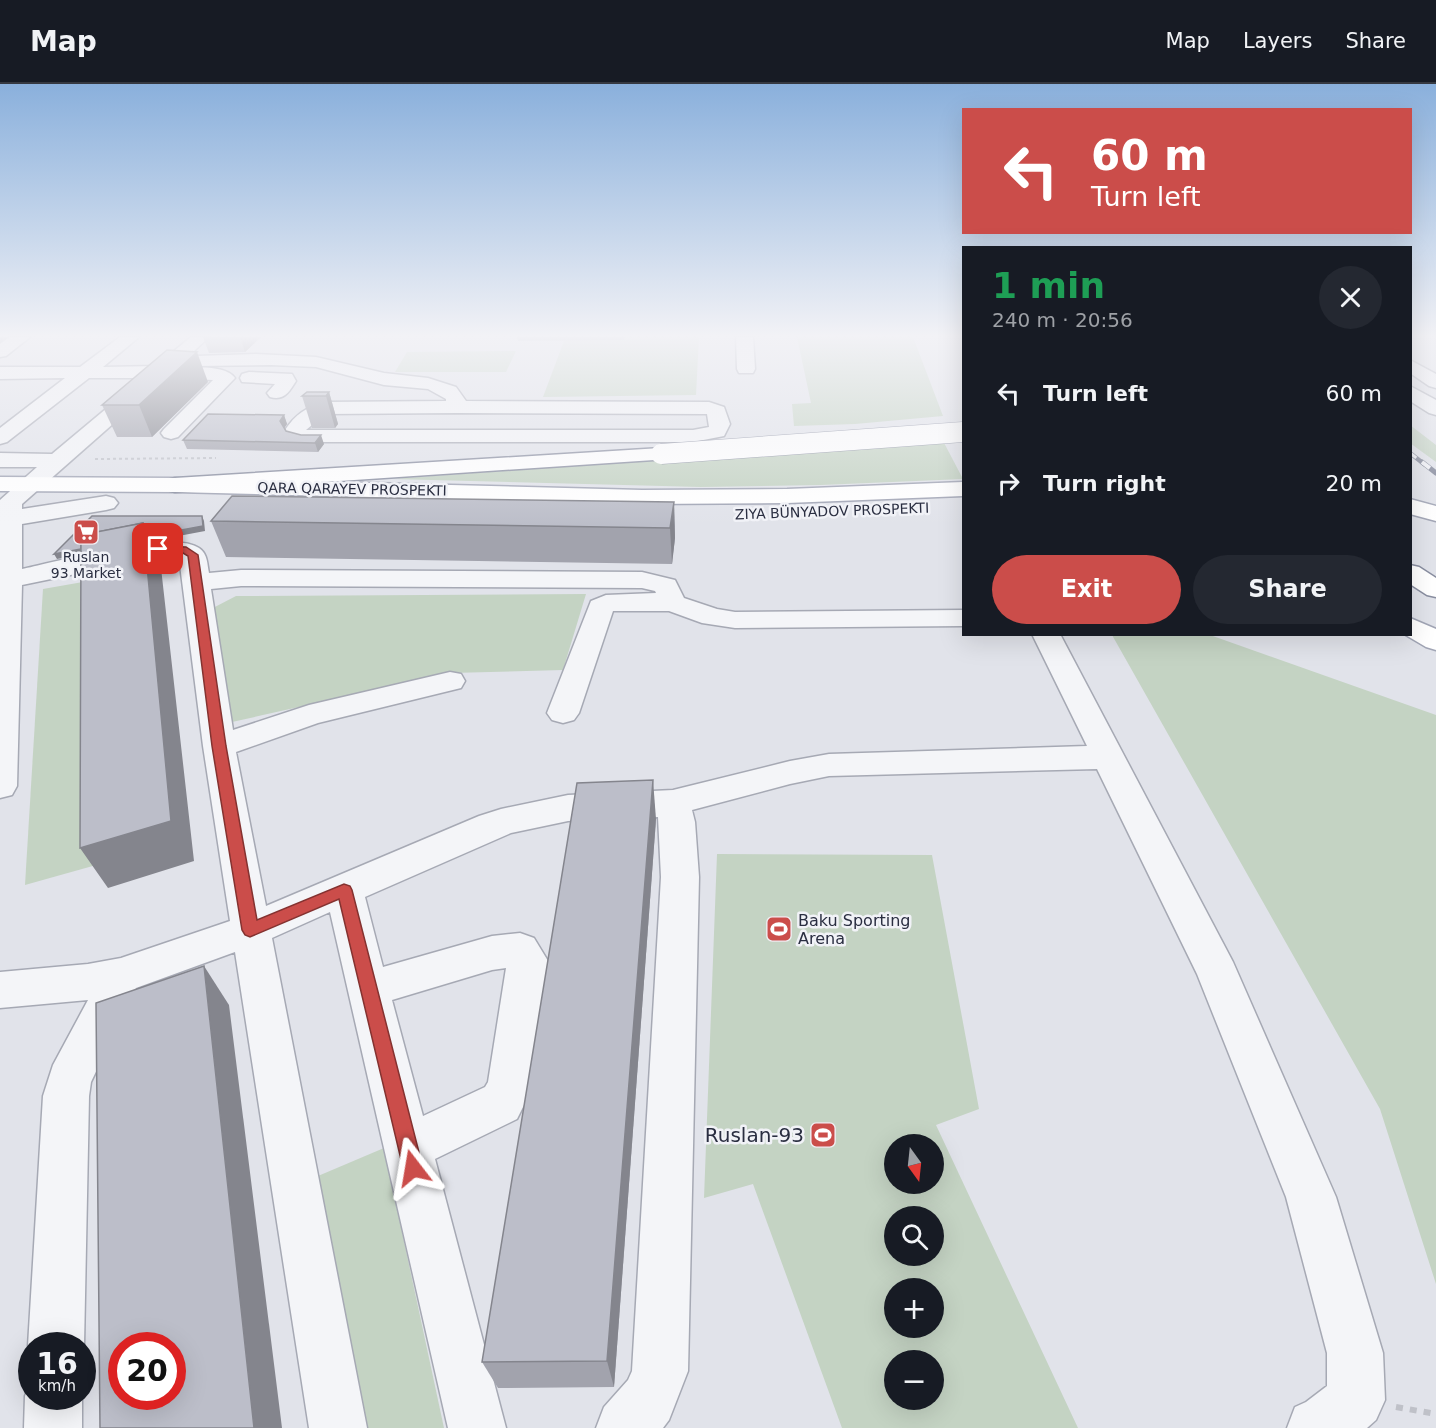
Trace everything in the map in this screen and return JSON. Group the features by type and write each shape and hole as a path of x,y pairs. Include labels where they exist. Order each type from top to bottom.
{"main road":[{"path":"175,485 962,432"},
{"name":"QARA QARAYEV PROSPEKTI","path":"4,506 30,484 175,485 702,506"},
{"name":"ZIYA BÜNYADOV PROSPEKTI","path":"702,506 962,489"},
{"name":"QARA QARAYEV PROSPEKTI","path":"106,503 702,506"},
{"name":"ZIYA BÜNYADOV PROSPEKTI","path":"702,506 894,510 962,508"},
{"path":"1412,507 1436,514"},
{"path":"1412,514 1436,520"},
{"path":"1412,529 1436,535"},
{"path":"1412,574 1436,589"},
{"path":"1412,627 1436,641"}],"street":[{"path":"0,438 50,400"},
{"path":"30,484 128,400"},
{"path":"171,433 204,400"},
{"path":"458,400 458,406"},
{"path":"1422,400 1436,409"},
{"path":"458,406 709,408 717,411 720,424 717,432 693,436 304,436 297,434 296,430 309,413 325,408 458,406"},
{"path":"0,419 25,419"},
{"path":"0,460 58,461"},
{"path":"0,776 3,631 9,580 4,506 106,503"},
{"path":"9,580 158,549 175,548 186,550 193,555 219,746 338,1428"},
{"path":"197,582 241,578 642,580 666,586 673,603"},
{"path":"563,713 601,607 606,603 616,601 673,603 712,617 735,620 962,618"},
{"path":"1047,636 1218,974 1311,1197 1355,1353 1336,1414"},
{"path":"219,746 309,715 450,681"},
{"path":"0,990 88,982 121,976 250,930 501,822 567,808 641,806 672,802 794,770 829,765 1109,757"},
{"path":"625,1428 649,1401 660,1371 680,877 676,822 672,802"},
{"path":"344,890 477,1428"},
{"path":"369,989 492,953 520,950 528,961 510,1087 501,1103 408,1147"},
{"path":"57,1332 66,1096 69,1080 121,976"},
{"path":"53,1428 54,1410"}],"path":[{"path":"58,461 149,457 218,458"}],"green space":[{"path":"810,400 937,400 943,416 855,424 794,426 792,404 811,403"},
{"path":"1412,427 1436,445 1436,462 1412,444"},
{"path":"942,439 962,477 962,479 821,485 701,487 392,479"},
{"path":"100,579 107,862 25,885 43,589"},
{"path":"586,594 563,670 451,673 232,722 211,609 236,596"},
{"path":"1113,636 1213,636 1436,715 1436,1284 1380,1109"},
{"name":"Ruslan-93","path":"717,854 932,855 979,1109 936,1125 940,1134 884,1134 884,1194 944,1194 944,1142 1078,1428 842,1428 753,1184 704,1198"},
{"path":"384,1148 444,1428 366,1428 318,1176"}],"building":[{"path":"108,400 145,400 139,405 102,405"},
{"path":"208,414 284,415 280,421 286,431 301,435 321,435 315,443 183,440"},
{"path":"232,496 674,502 670,528 211,521"},
{"path":"92,516 202,516 203,526 149,536 143,523 81,535 81,549 54,554"},
{"path":"143,523 171,821 80,848 81,535"},
{"path":"653,780 607,1361 482,1362 577,783"},
{"path":"204,966 254,1428 100,1428 96,1003"}],"railway":[{"path":"1412,455 1424,464"},
{"path":"1422,462 1436,473"}],"place":[{"name":"Ruslan 93 Market","path":"86,532"},
{"name":"Baku Sporting Arena","path":"779,929"},
{"name":"Ruslan-93","path":"823,1135"}],"route":[{"path":"158,549 175,548 186,550 193,555 219,746 250,930 344,890 413,1168"}]}
